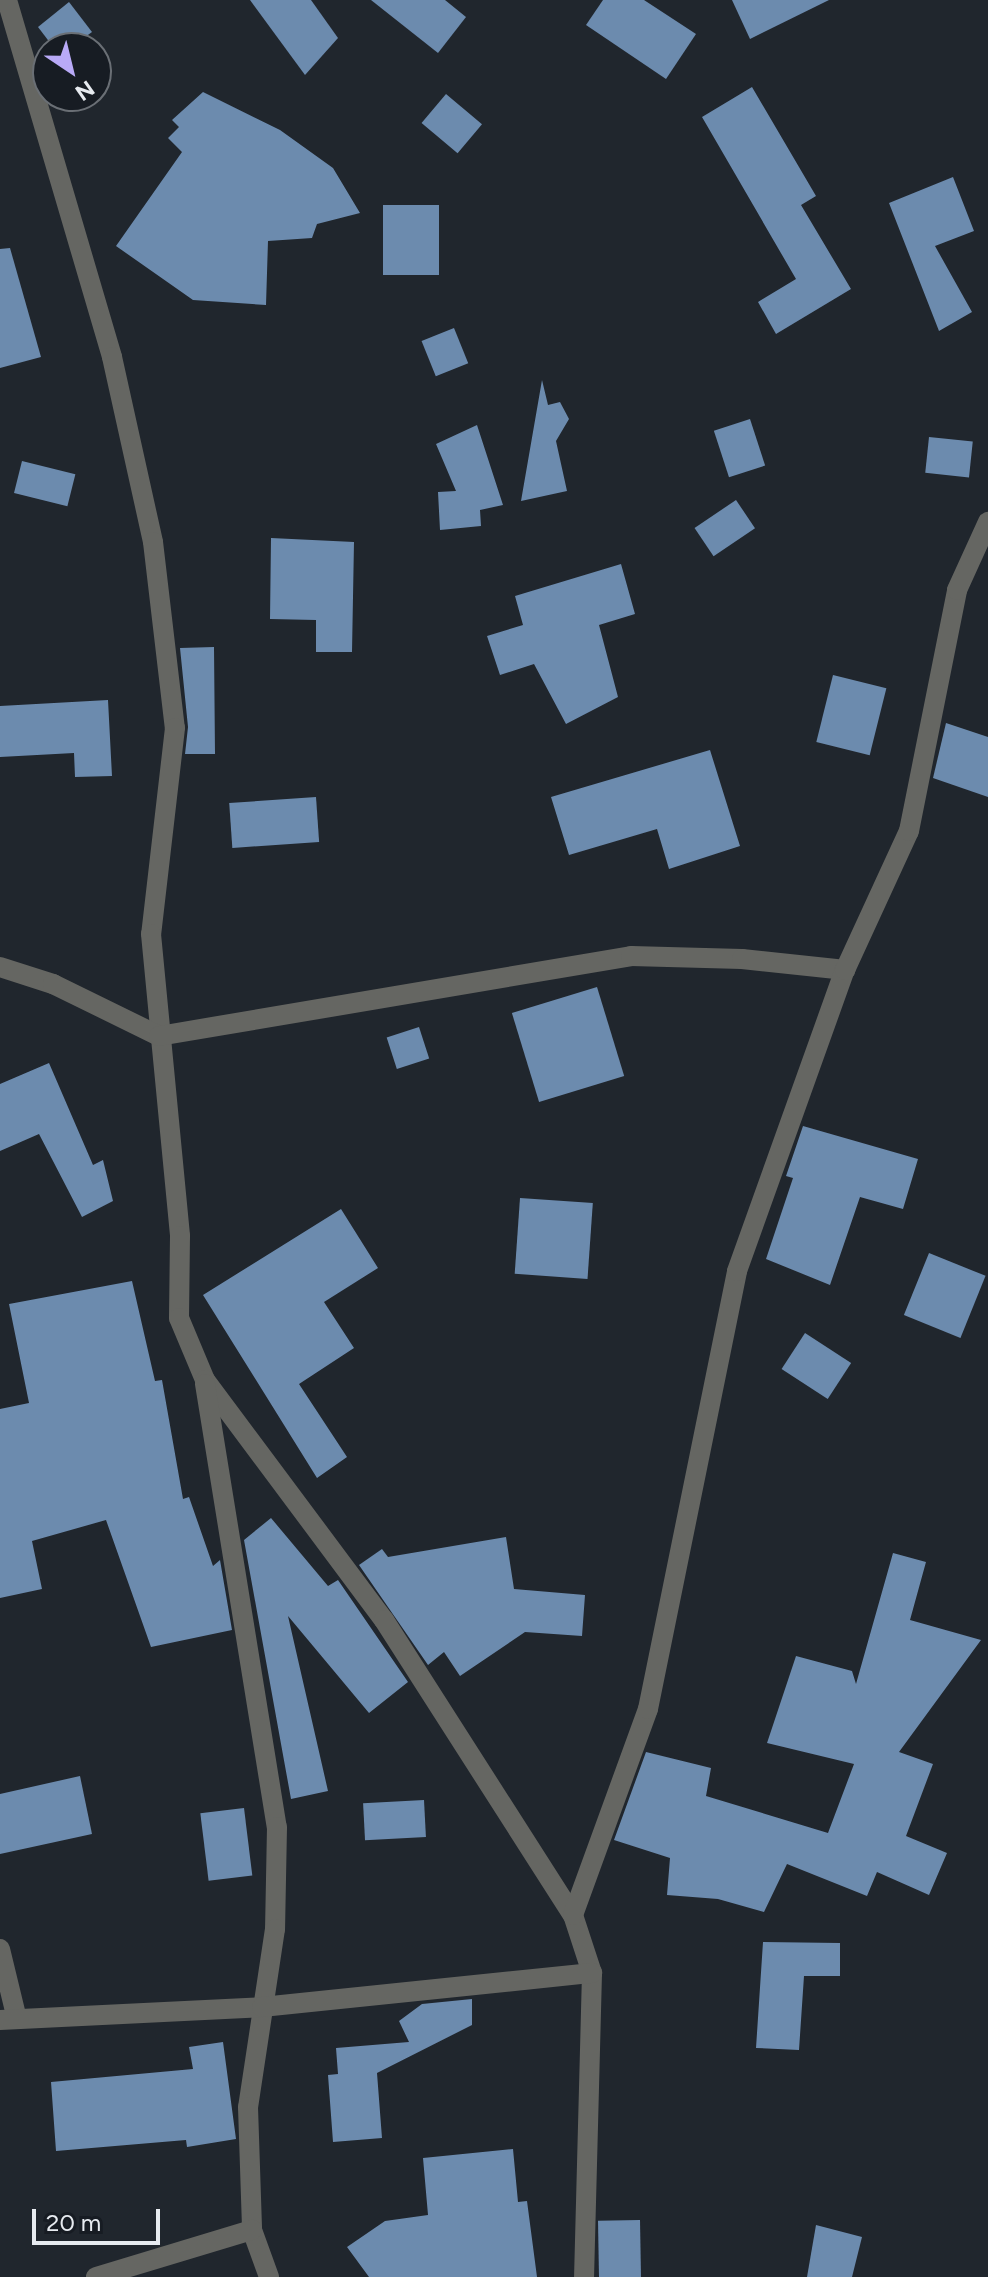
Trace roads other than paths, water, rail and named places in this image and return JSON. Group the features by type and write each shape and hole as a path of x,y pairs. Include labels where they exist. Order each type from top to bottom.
{"street":[{"path":"14,2 112,357 153,542 175,728 151,934 180,1236 179,1318 205,1380 277,1827 275,1929 248,2107 252,2230 269,2277"},
{"path":"573,1915 648,1709 737,1271 845,970 909,831 957,590 988,522"},
{"path":"0,967 53,984 159,1036 631,956 742,959 845,970"},
{"path":"205,1380 384,1620 573,1915 592,1973 584,2277"},
{"path":"0,1949 8,2017 262,2007 592,1973"},
{"path":"96,2277 252,2230"}]}
